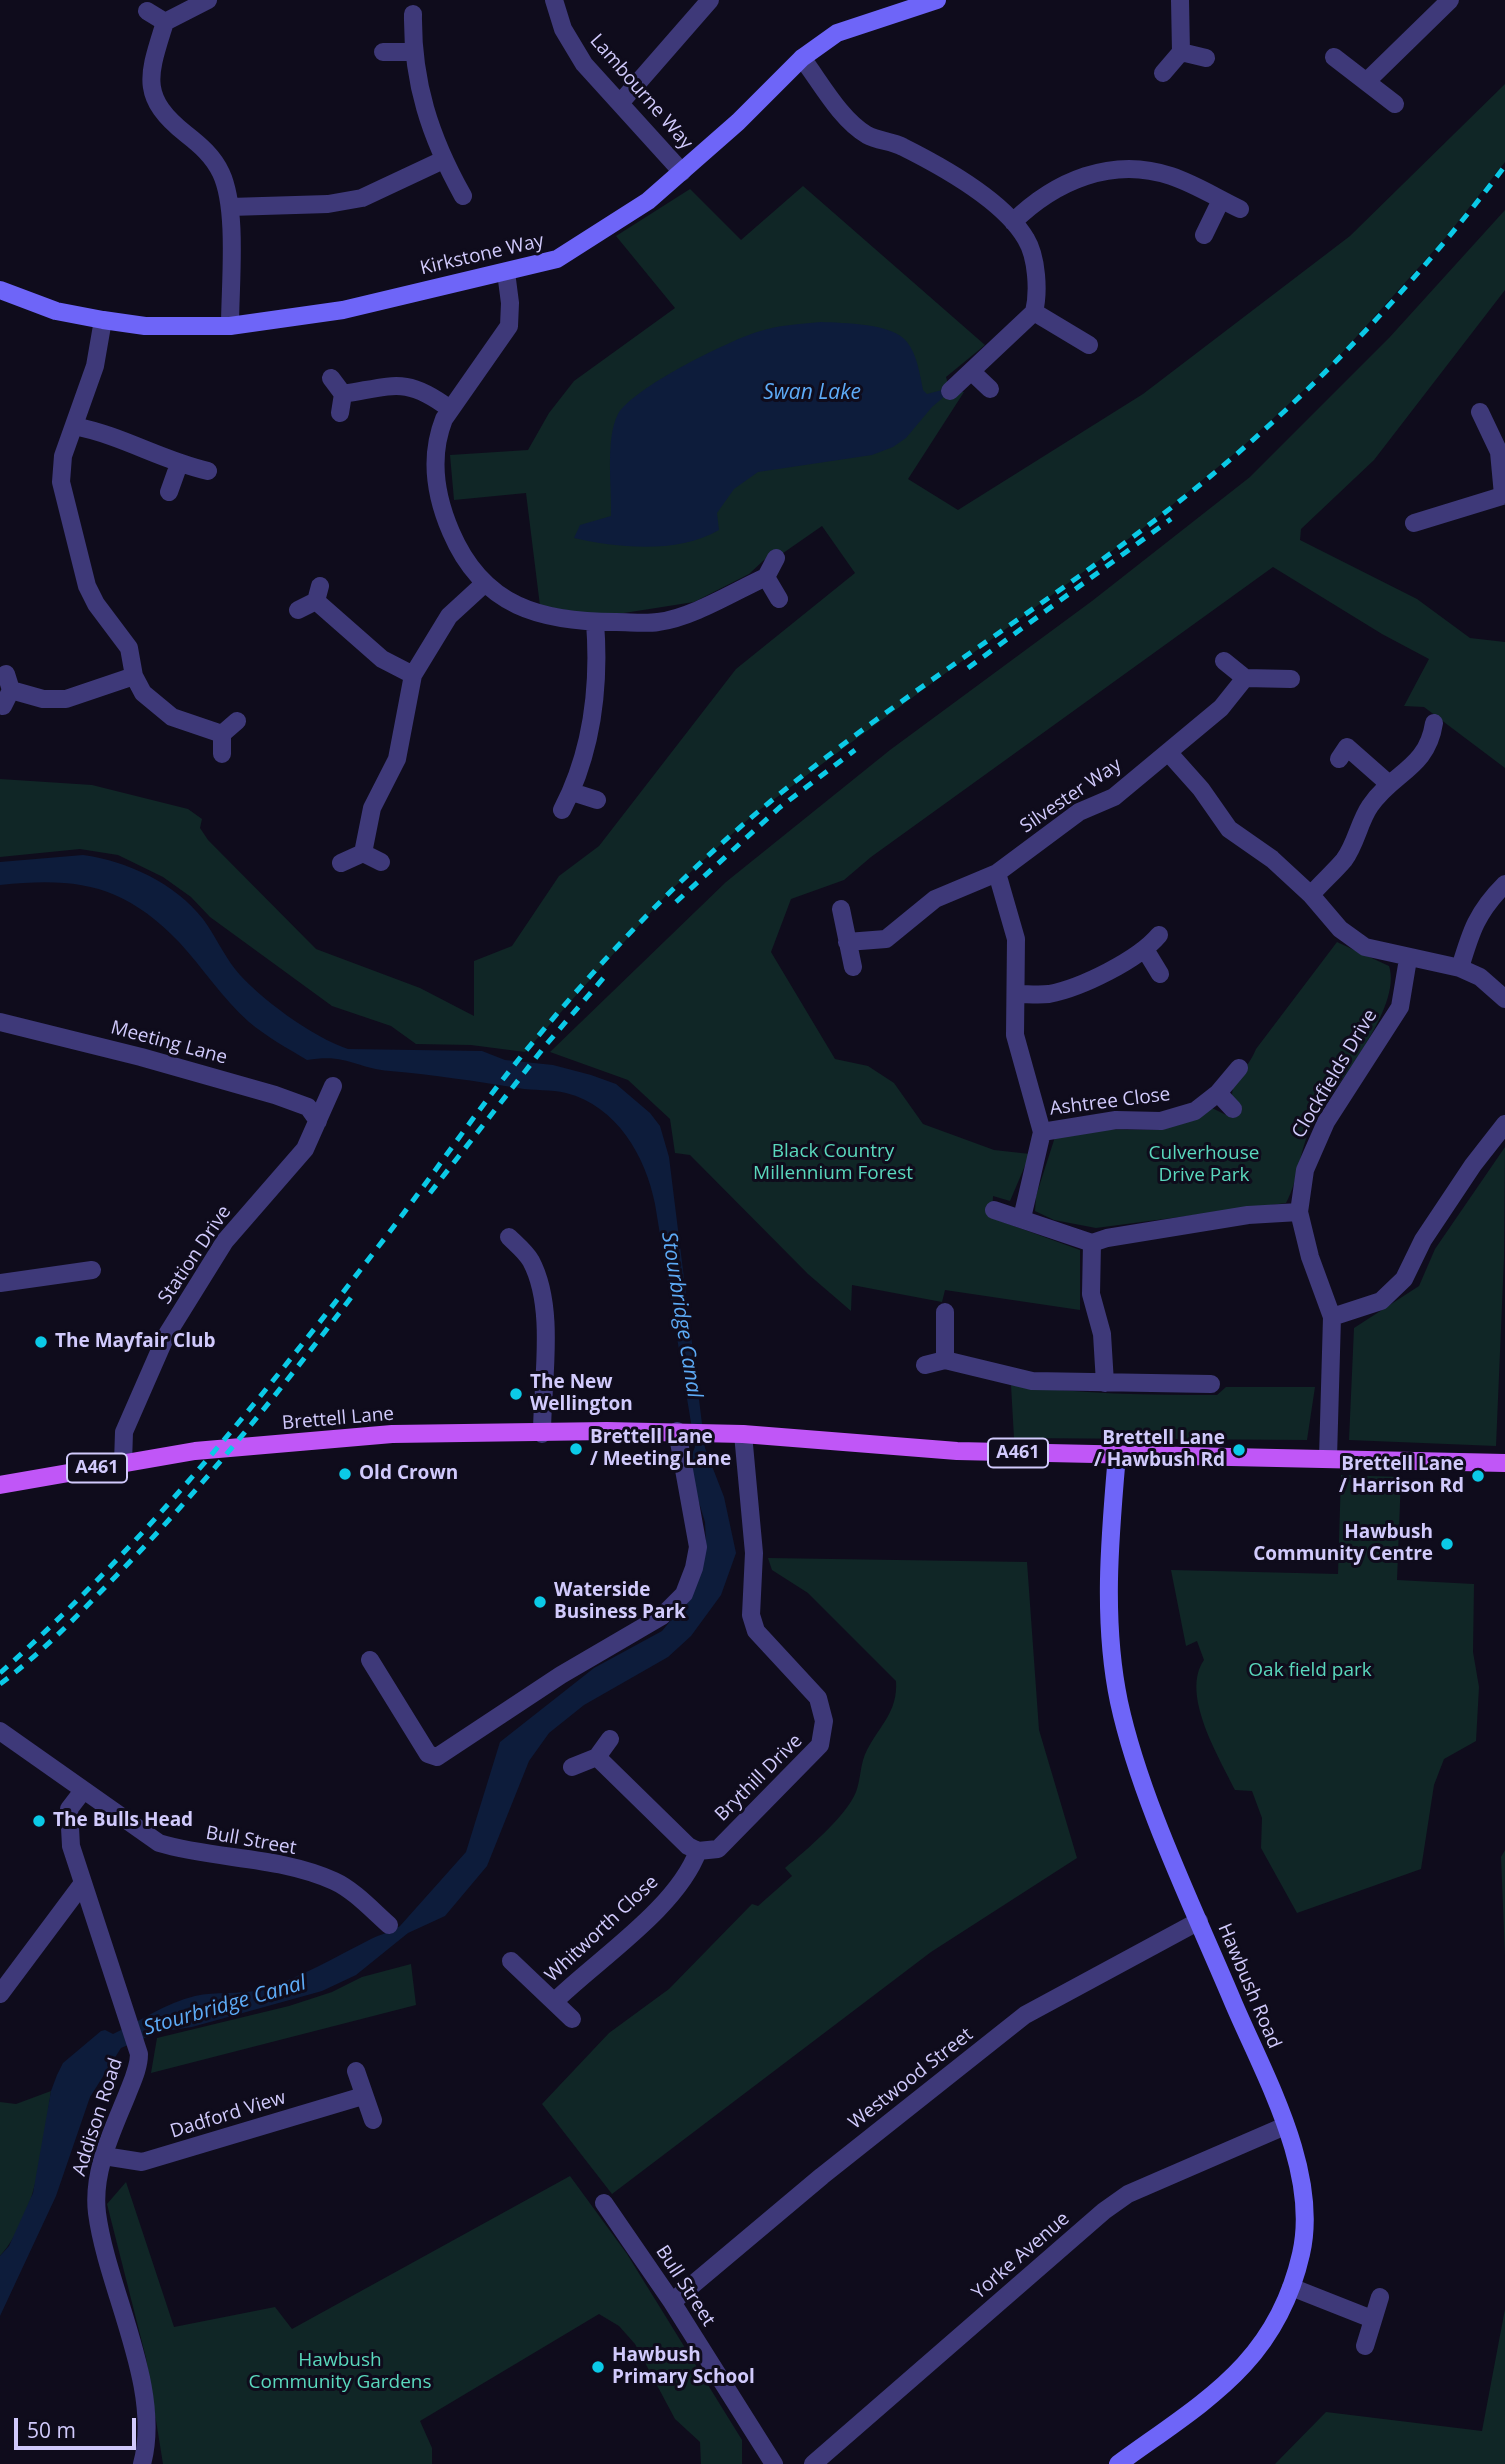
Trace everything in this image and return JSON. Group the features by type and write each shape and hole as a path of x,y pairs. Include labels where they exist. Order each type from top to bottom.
{"main road":[{"name":"Brettell Lane","path":"0,1485 195,1451 392,1434 679,1431"},
{"name":"A461","path":"679,1431 957,1451 1505,1463"}],"street":[{"path":"208,0 165,22 151,66 151,95 173,124 207,151 222,174 230,207 230,327"},
{"name":"Lambourne Way","path":"554,0 563,29 584,64 682,172"},
{"path":"621,102 710,0"},
{"name":"Kirkstone Way","path":"0,290 56,311 103,320 145,326 230,327 343,310 557,259 648,201 802,58 837,33 937,0"},
{"path":"1163,73 1181,52 1180,0"},
{"path":"1366,82 1450,0"},
{"path":"147,11 165,22"},
{"path":"412,14 412,52 416,83 443,160 463,196"},
{"path":"383,52 412,52"},
{"path":"1181,52 1206,58"},
{"path":"1334,57 1395,104"},
{"path":"802,58 844,113 868,136 900,145 956,178 1013,222 1027,240 1037,299 1034,312 950,391"},
{"path":"230,207 328,204 362,198 443,160"},
{"path":"1013,222 1050,190 1070,180 1112,170 1142,170 1169,175 1240,209"},
{"path":"1204,235 1222,200"},
{"path":"506,272 510,303 509,326 477,376 450,409 438,436 434,469 443,513 456,544 485,583 512,603 535,615 594,622 660,622 766,577 776,558"},
{"path":"1034,312 1089,345"},
{"path":"103,320 95,366 63,456 61,482 87,586 96,604 129,648 134,677 155,706 172,717 222,734"},
{"path":"972,372 990,388"},
{"path":"331,378 343,394 340,413"},
{"path":"343,394 410,385 450,409"},
{"path":"1414,523 1504,495 1499,452 1480,412"},
{"path":"74,426 130,441 178,464 208,471"},
{"path":"169,492 178,464"},
{"path":"766,577 779,599"},
{"path":"363,853 369,817 382,785 397,759 414,675 449,617 485,583"},
{"path":"298,610 318,594 382,659 414,675"},
{"path":"562,810 572,792 597,690 594,622"},
{"path":"1224,661 1245,678 1291,679"},
{"path":"3,706 8,682 43,699 66,699 134,677"},
{"name":"Silvester Way","path":"847,942 886,939 935,899 997,873 1079,812 1114,797 1222,708 1245,678"},
{"path":"222,754 222,734 237,721"},
{"path":"1311,895 1345,859 1369,806 1389,784 1413,767 1431,743 1434,723"},
{"path":"1339,759 1347,747 1389,784"},
{"path":"1168,752 1201,789 1229,829 1272,859 1311,895 1340,929 1365,947 1408,959 1460,968 1480,977 1505,999"},
{"path":"572,792 597,800"},
{"path":"363,853 381,862"},
{"path":"341,863 363,853"},
{"path":"997,873 1016,939 1015,1035 1042,1132 1022,1218"},
{"path":"1460,968 1473,923 1488,901 1505,884"},
{"path":"841,909 853,967"},
{"path":"1016,994 1050,993 1084,981 1146,951 1158,935"},
{"path":"1146,951 1160,974"},
{"name":"Clockfields Drive","path":"1328,1458 1332,1317 1310,1257 1299,1212 1305,1170 1326,1122 1400,1007 1408,959"},
{"name":"Meeting Lane","path":"0,1023 141,1057 275,1095 308,1107 318,1121"},
{"name":"Ashtree Close","path":"1042,1132 1116,1120 1161,1121 1195,1111 1218,1093 1239,1068"},
{"name":"Station Drive","path":"123,1463 124,1432 166,1336 225,1241 305,1149 333,1086"},
{"path":"1218,1093 1233,1109"},
{"path":"1332,1317 1381,1301 1404,1279 1423,1240 1473,1165 1505,1125"},
{"path":"994,1210 1092,1243 1107,1238 1248,1215 1299,1212"},
{"path":"509,1237 530,1259 542,1290 546,1329 542,1434"},
{"path":"1092,1243 1091,1294 1102,1334 1105,1383"},
{"path":"0,1283 92,1270"},
{"path":"945,1312 945,1360"},
{"path":"925,1365 945,1360 1032,1381 1211,1384"},
{"path":"370,1660 428,1754 437,1757 561,1675 662,1616 684,1594 694,1568 698,1546 679,1431"},
{"name":"Brythill Drive","path":"698,1850 718,1849 820,1745 824,1721 818,1698 756,1631 751,1615 754,1553 743,1434"},
{"name":"Hawbush Road","path":"1117,1455 1109,1597 1119,1702 1146,1788 1285,2126 1303,2185 1302,2251 1291,2287 1273,2329 1227,2385 1118,2464"},
{"name":"Bull Street","path":"0,1731 82,1792 159,1843 183,1851 284,1866 336,1881 389,1925"},
{"path":"572,1767 597,1758 610,1739"},
{"path":"597,1758 688,1846 698,1850"},
{"name":"Addison Road","path":"82,1792 69,1809 69,1826 83,1883 139,2054 136,2070 104,2156 96,2193 97,2213 147,2409 142,2464"},
{"name":"Whitworth Close","path":"554,2002 582,1974 607,1957 677,1888 693,1866 698,1850"},
{"path":"0,1994 83,1883"},
{"name":"Westwood Street","path":"672,2302 822,2176 1025,2015 1199,1921"},
{"name":"Whitworth Close","path":"511,1961 572,2020"},
{"path":"356,2071 373,2120"},
{"name":"Dadford View","path":"104,2156 142,2162 363,2096"},
{"name":"Yorke Avenue","path":"813,2464 1112,2205 1153,2182 1285,2126"},
{"name":"Bull Street","path":"604,2203 672,2302 774,2464"},
{"path":"1291,2287 1372,2319"},
{"path":"1365,2346 1380,2297"}],"green space":[{"path":"1505,84 1505,162 1446,237 1331,365 1241,448 1154,520 754,814 671,890 525,1052 471,1045 416,1044 391,1026 332,1006 210,917 191,897 163,877 118,855 80,849 0,857 0,779 92,785 188,809 202,819 200,828 208,840 316,949 420,988 474,1016 474,961 512,946 559,876 599,846 736,669 855,573 822,526 776,558 764,560 749,574 694,602 605,616 540,606 526,493 454,500 450,455 528,450 549,413 574,381 675,308 616,236 690,189 741,240 803,186 985,345 946,377 950,391 964,392 908,479 958,510 1143,394 1350,236"},
{"name":"Black Country Millennium Forest","path":"1505,210 1505,290 1374,460 1301,529 1300,540 1417,599 1470,638 1505,642 1505,768 1424,707 1404,706 1429,659 1382,634 1273,567 871,857 844,880 791,899 771,952 835,1059 868,1066 894,1083 923,1124 994,1150 1030,1154 1010,1201 993,1196 992,1218 1080,1250 1080,1310 945,1290 942,1302 852,1285 851,1311 808,1274 690,1155 675,1153 670,1119 628,1080 550,1052 726,882 890,750 1092,601 1250,477 1389,338"},
{"name":"Culverhouse Drive Park","path":"1337,942 1389,966 1391,983 1386,1003 1365,1046 1309,1131 1286,1203 1096,1228 1054,1220 1035,1211 1036,1196 1055,1137 1086,1129 1162,1130 1212,1108 1228,1116 1237,1079 1256,1049"},
{"path":"1505,1147 1504,1258 1496,1446 1349,1440 1354,1328 1419,1286 1435,1249"},
{"path":"1011,1385 1088,1392 1191,1395 1217,1395 1226,1387 1315,1387 1307,1440 1014,1438"},
{"name":"Oak field park","path":"1341,1475 1401,1477 1397,1580 1474,1584 1473,1652 1479,1687 1476,1741 1444,1759 1434,1785 1421,1869 1297,1913 1261,1848 1262,1818 1252,1791 1235,1790 1204,1725 1196,1690 1198,1674 1204,1660 1197,1641 1186,1646 1171,1570 1338,1574"},
{"path":"768,1558 1027,1562 1039,1730 1077,1858 931,1952 612,2194 542,2104 609,2033 669,1989 752,1904 758,1906 792,1876 785,1868 824,1833 851,1802 858,1787 865,1755 894,1701 896,1681 808,1593 772,1570"},
{"path":"1505,1850 1505,1956 1501,1857"},
{"path":"411,1964 416,2005 151,2073 157,2038 289,2006 332,1992 362,1977"},
{"path":"51,2091 31,2199 13,2239 0,2256 0,2102 16,2104"},
{"name":"Hawbush Community Gardens","path":"570,2176 627,2254 742,2440 742,2464 701,2464 700,2442 675,2419 635,2344 619,2326 599,2314 420,2421 432,2448 432,2464 163,2464 146,2358 107,2204 126,2182 174,2327 275,2307 292,2329"},
{"path":"1505,2309 1505,2464 1275,2464 1326,2412 1482,2431"}],"water":[{"name":"Swan Lake","path":"821,322 867,325 900,336 913,352 923,390 927,394 942,390 945,396 906,438 893,447 872,455 758,472 734,489 717,513 719,530 703,538 648,547 574,538 580,525 611,516 612,437 618,414 627,403 681,367 743,337 773,328"},
{"name":"Stourbridge Canal","path":"83,855 133,868 179,895 203,919 231,963 257,992 287,1015 334,1044 348,1049 482,1051 505,1060 553,1065 616,1084 650,1113 660,1126 669,1157 705,1448 724,1497 736,1553 721,1595 691,1636 668,1657 584,1705 549,1733 529,1761 487,1866 445,1916 408,1933 356,1975 322,1991 192,2027 159,2032 121,2048 90,2097 56,2196 0,2316 0,2256 9,2246 33,2193 51,2091 63,2063 101,2031 113,2034 163,2008 195,1996 259,1990 274,1985 303,1974 400,1926 466,1852 500,1742 594,1668 662,1631 694,1586 706,1543 705,1522 689,1470 695,1447 655,1204 651,1186 636,1152 614,1121 600,1109 566,1093 378,1069 332,1058 307,1060 249,1022 179,942 158,923 118,896 76,884 53,882 0,885 0,862"}],"railway":[{"path":"0,1673 103,1575 199,1469 398,1221 513,1066 592,974 653,909 754,815 816,765 1138,533 1243,449 1324,374 1400,293 1505,166"},
{"path":"968,668 1171,519"},
{"path":"676,902 779,808 855,750"},
{"path":"430,1193 545,1046 606,975"},
{"path":"0,1684 75,1618 181,1507 270,1401 356,1291"}],"place":[{"name":"The Mayfair Club","path":"41,1342"},
{"name":"The New Wellington","path":"516,1394"},
{"name":"Brettell Lane / Meeting Lane","path":"576,1449"},
{"name":"Brettell Lane / Hawbush Rd","path":"1239,1450"},
{"name":"Old Crown","path":"345,1474"},
{"name":"Brettell Lane / Harrison Rd","path":"1478,1476"},
{"name":"Hawbush Community Centre","path":"1447,1544"},
{"name":"Waterside Business Park","path":"540,1602"},
{"name":"The Bulls Head","path":"39,1821"},
{"name":"Hawbush Primary School","path":"598,2367"}]}
